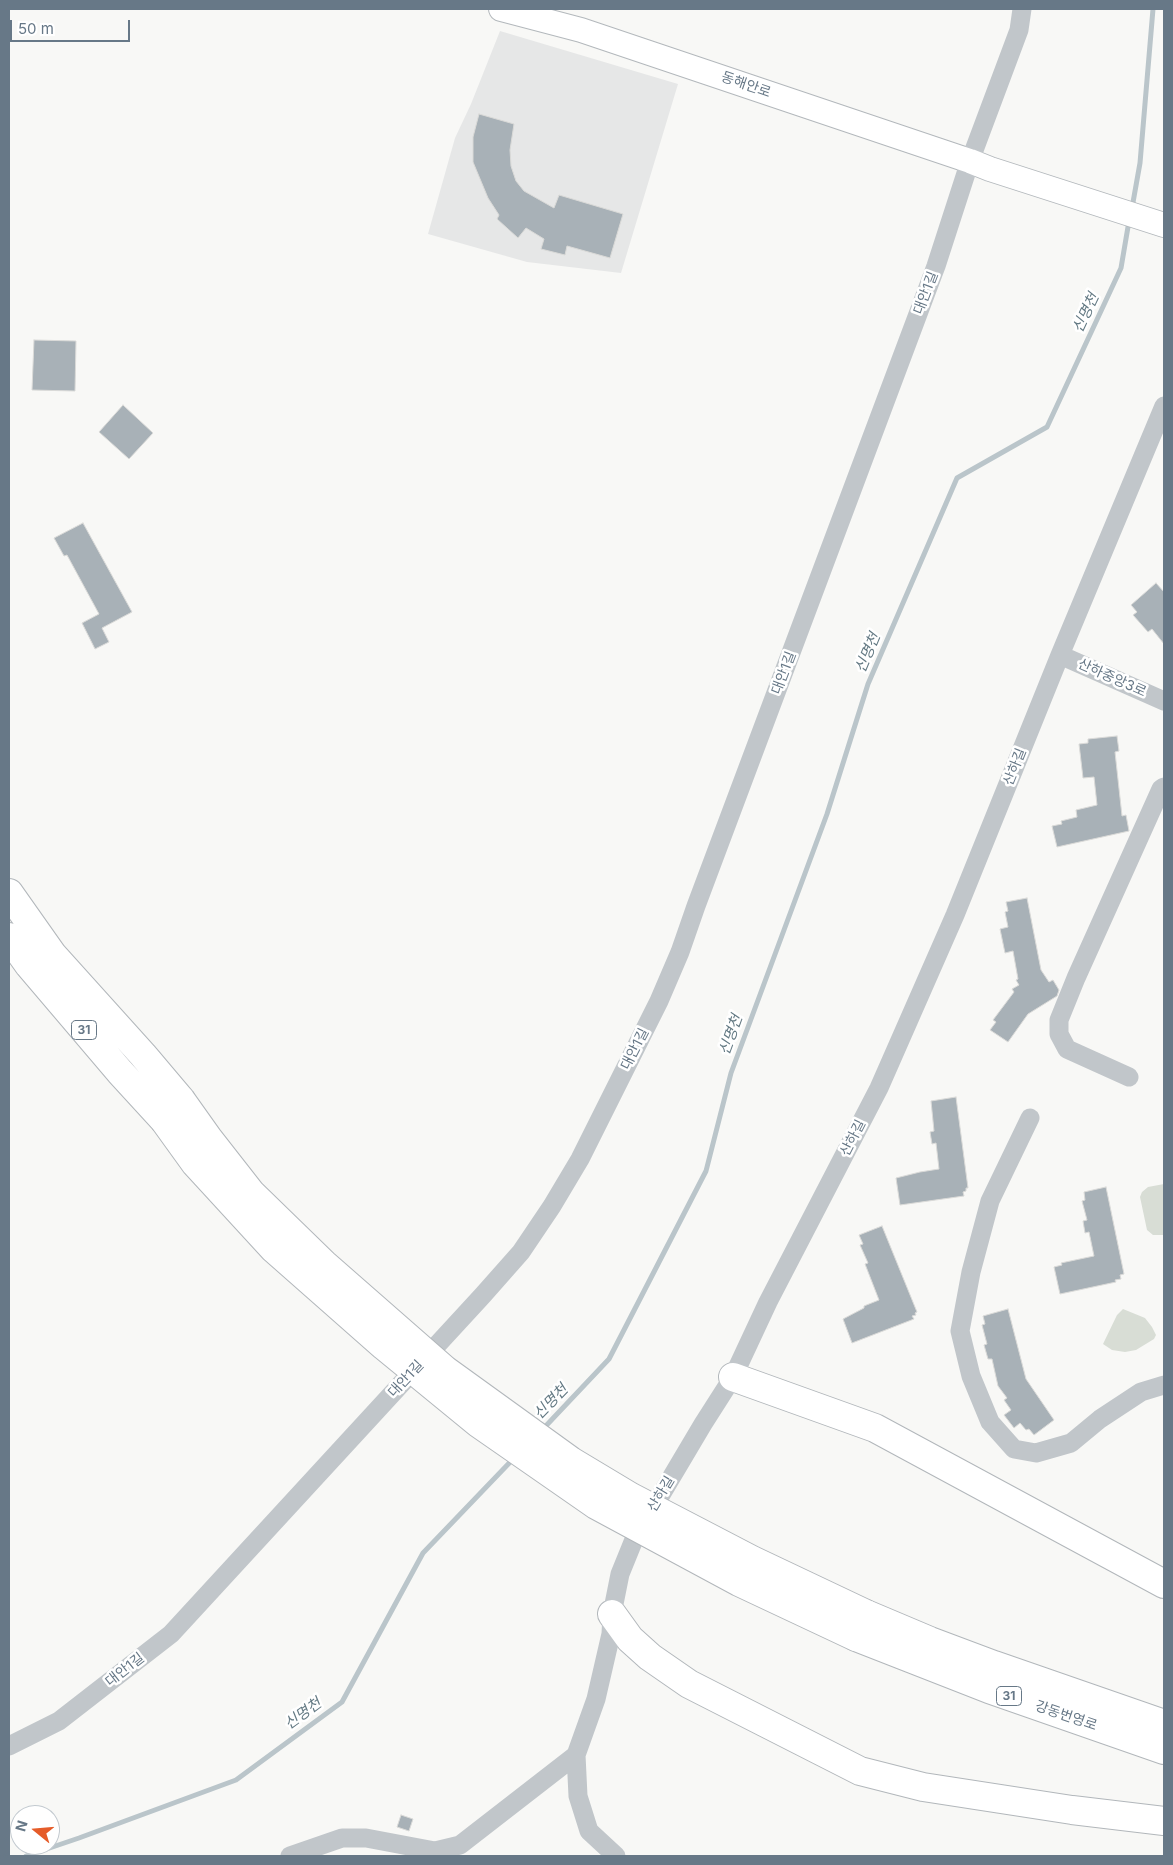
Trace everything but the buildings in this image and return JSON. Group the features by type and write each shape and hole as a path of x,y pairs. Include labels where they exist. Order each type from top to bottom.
{"highway":[{"path":"9,893 52,954 143,1055 172,1110 208,1138 251,1193 324,1264 445,1370 571,1462 752,1560 861,1625"},
{"name":"31","path":"9,937 29,964 120,1072 172,1110"},
{"path":"733,1377 875,1428 1164,1584"},
{"path":"612,1614 630,1639 689,1684 860,1771 922,1787 1072,1810 1164,1821"},
{"name":"강동번영로","path":"861,1625 930,1641 1164,1724"},
{"name":"강동번영로","path":"861,1625 989,1689 1164,1750"}],"main road":[{"name":"동해안로","path":"501,9 581,30 1164,225"}],"street":[{"name":"대안1길","path":"9,1746 59,1721 171,1634 521,1252 552,1206 585,1150 659,1001 680,952 936,266 980,165 1022,19 1022,9"},
{"name":"산하길","path":"616,1856 589,1832 578,1796 576,1754 596,1699 611,1634 612,1614 620,1574 633,1542 733,1377 768,1302 879,1088 955,916 1060,655 1164,406"},
{"name":"산하중앙3로","path":"1060,655 1164,701"},
{"path":"1129,1077 1067,1049 1059,1034 1059,1020 1161,789 1164,787"},
{"path":"1030,1118 990,1201 971,1272 960,1331 971,1376 990,1422 1014,1449 1036,1453 1071,1443 1100,1419 1141,1392 1164,1386"},
{"path":"290,1856 342,1838 366,1838 435,1851 460,1845 576,1754"}],"shaded area":[{"path":"500,31 678,84 621,273 527,262 428,234 455,138 471,104"},
{"path":"1164,1184 1164,1235 1153,1235 1147,1230 1140,1197 1142,1192 1148,1187"},
{"path":"1123,1309 1145,1318 1156,1335 1154,1339 1136,1350 1125,1352 1112,1350 1103,1344 1117,1315"}],"waterway":[{"name":"신명천","path":"1132,208 1140,163 1153,9"},
{"name":"신명천","path":"542,1430 609,1359 706,1171 731,1073 827,814 868,684 957,478 1047,427 1121,268 1129,221"},
{"name":"신명천","path":"26,1856 236,1780 342,1702 423,1553 515,1457"}]}
